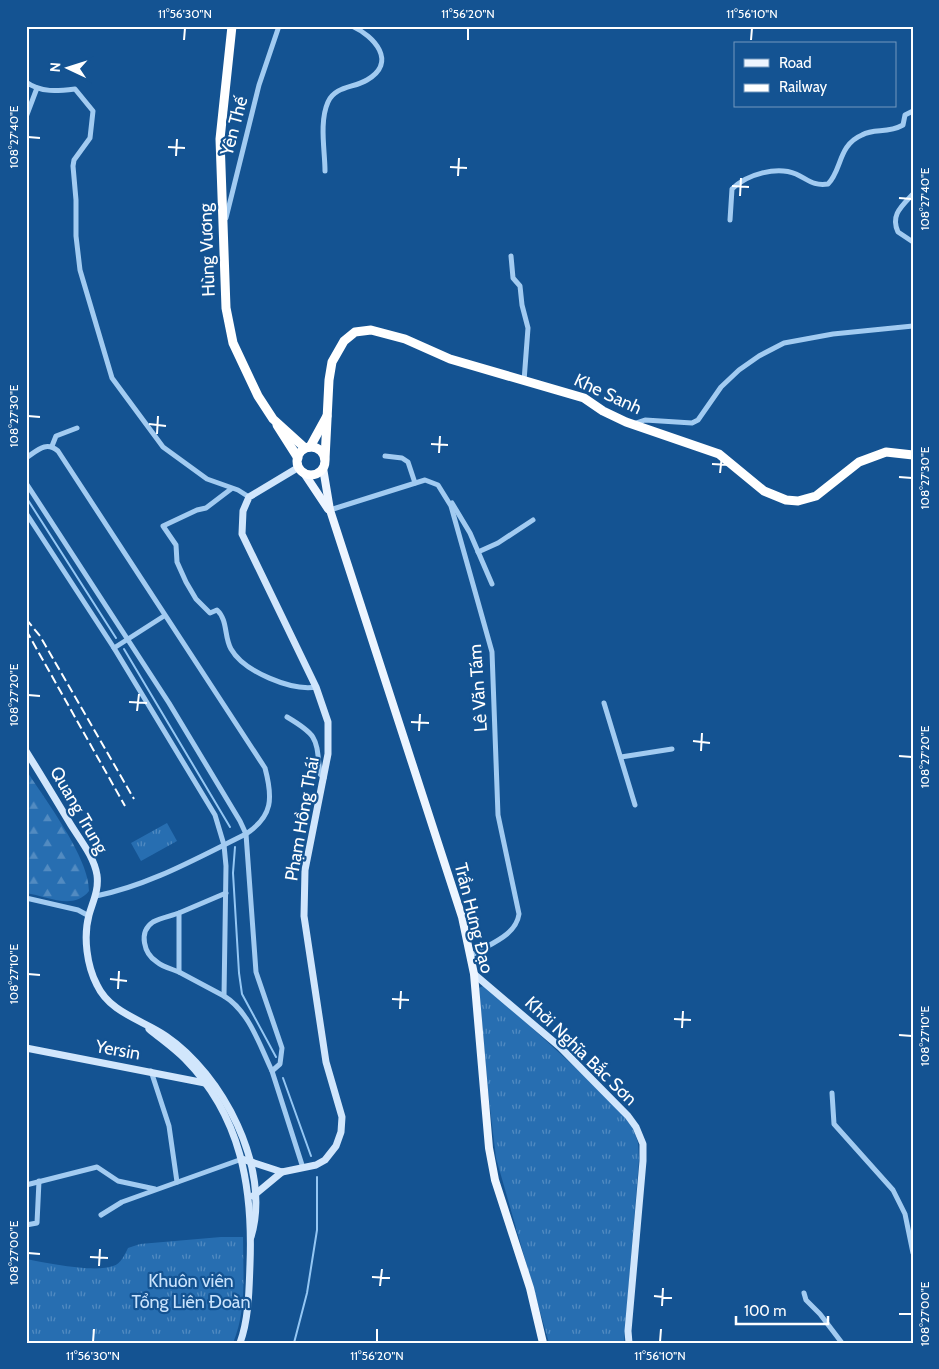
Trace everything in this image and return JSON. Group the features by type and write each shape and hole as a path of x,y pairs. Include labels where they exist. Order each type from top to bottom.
{"highway":[{"name":"Hùng Vương","path":"232,26 220,139 226,308 233,343 250,380 273,419 308,448 321,452 324,464"},
{"name":"Khe Sanh","path":"324,464 329,380 332,362 339,346 355,332 371,330 388,334 450,359 584,398 603,411 632,424 719,454 764,492 786,500 798,501 816,496 868,458 886,452 913,455"},
{"name":"Khe Sanh","path":"300,466 328,413"},
{"path":"273,419 300,466 317,473 324,464"}],"main road":[{"name":"Trần Hưng Đạo","path":"324,464 330,510 445,861 472,955 490,1156 495,1180 530,1288 543,1343"},
{"name":"Trần Hưng Đạo","path":"300,466 330,510"}],"street":[{"name":"Yên Thế","path":"222,234 254,102 279,26"},
{"path":"325,171 324,124 329,101 334,94 366,81 373,76 379,67 382,54 377,42 352,26"},
{"path":"26,82 37,88 57,91 75,89 92,111 90,138 74,160 73,166 76,200 76,236 80,270 112,378 162,447 207,479 249,497 300,466"},
{"path":"26,118 37,88"},
{"path":"730,220 732,189 740,180 779,169 795,174 817,185 828,184 833,179 838,161 850,143 862,134 892,131 903,125 905,115 913,111"},
{"path":"913,194 897,211 895,216 898,232 913,242"},
{"path":"511,256 513,278 520,286 522,305 528,328 524,381"},
{"path":"632,424 645,420 692,423 698,420 721,387 739,370 759,356 784,343 833,334 913,326"},
{"path":"52,446 56,436 77,428"},
{"path":"26,458 45,446 52,446 58,450 164,616 265,768 270,792 267,812 260,825 246,834 150,880 121,891 96,896"},
{"path":"385,456 402,458 408,462 414,483"},
{"path":"330,510 414,483 432,481 444,493 465,523 492,584"},
{"path":"26,483 179,719 246,834 256,972 282,1048 280,1064 272,1071"},
{"path":"231,489 206,508 197,510 163,526 176,545 177,562 181,574 196,599 210,614 217,610 222,614 230,647 242,660 276,681 304,689 316,687"},
{"name":"Lê Văn Tám","path":"444,493 451,506 492,652 498,815 519,914 518,924 511,932 472,955"},
{"name":"Phạm Hồng Thái","path":"242,1159 282,1172 303,1168 325,1160 331,1154 341,1132 342,1117 326,1062 304,916 305,870 324,778 329,737 328,722 316,687 242,534 243,511 249,497"},
{"path":"26,514 114,648 215,815 224,845 226,893 224,996"},
{"path":"478,552 533,520"},
{"path":"114,648 164,616"},
{"path":"604,703 636,805"},
{"path":"287,717 307,729 314,736 320,774 324,778"},
{"path":"621,757 672,749"},
{"name":"Quang Trung","path":"26,751 90,856 97,873 96,896 89,916 88,951 97,986 112,1004 144,1024"},
{"path":"226,893 153,922 146,928 144,937 149,956 157,963 179,972 224,996 239,1010 250,1025 272,1071 303,1168"},
{"path":"26,898 78,910 89,916"},
{"path":"179,913 179,972"},
{"name":"Khởi Nghĩa Bắc Sơn","path":"474,974 589,1075 628,1116 643,1144 628,1331 629,1343"},
{"path":"144,1024 184,1058 205,1083"},
{"path":"144,1024 159,1031 186,1051 220,1093"},
{"name":"Yersin","path":"26,1048 205,1083 220,1093 240,1130 250,1162 256,1194 254,1225 251,1236"},
{"path":"151,1071 169,1126 177,1182"},
{"name":"Yersin","path":"205,1083 222,1108 242,1159 248,1200 251,1236 247,1311 240,1343"},
{"path":"832,1093 834,1124 893,1190 905,1214 913,1253"},
{"path":"101,1215 111,1207 155,1189 242,1159"},
{"path":"26,1185 97,1167 118,1181 155,1189"},
{"path":"248,1200 282,1172"},
{"path":"26,1225 35,1225 37,1223 39,1181"},
{"path":"804,1293 806,1300 820,1314 842,1343"}],"green space":[{"path":"26,770 75,846 87,878 89,891 83,897 75,900 59,901 26,893"},
{"path":"167,823 177,841 141,861 131,843"},
{"path":"485,985 577,1069 622,1114 633,1128 638,1143 639,1160 624,1343 549,1343 496,1158 479,988"},
{"name":"Khuôn viên Tổng Liên Đoàn","path":"243,1237 244,1277 242,1304 233,1343 26,1343 26,1259 70,1267 105,1268 116,1265 128,1248 140,1244"}],"waterway":[{"path":"26,497 116,638"},
{"path":"124,649 230,827"},
{"path":"235,847 233,873 242,994 276,1057"},
{"path":"283,1078 311,1156"},
{"path":"294,1343 307,1293 317,1230 317,1177"}],"railway":[{"path":"26,619 40,636 134,799"},
{"path":"26,630 125,806"}]}
